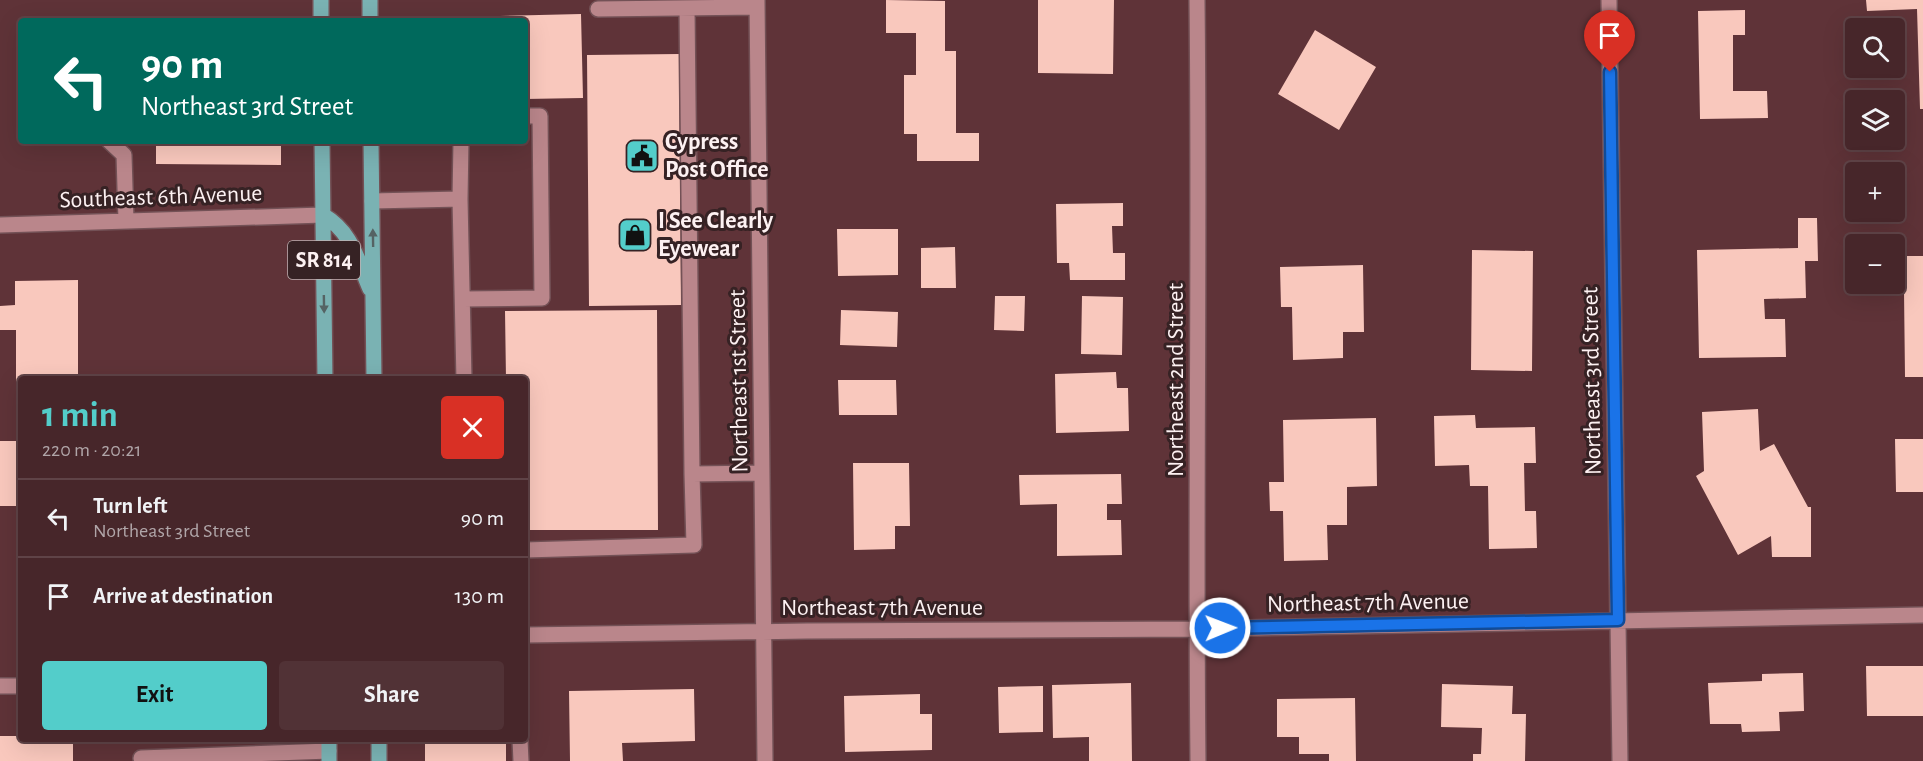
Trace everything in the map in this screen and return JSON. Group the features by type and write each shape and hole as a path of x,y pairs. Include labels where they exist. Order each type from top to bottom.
{"main road":[{"path":"321,0 321,18"},
{"path":"370,0 370,18"},
{"name":"SR 814","path":"322,144 325,376"},
{"name":"SR 814","path":"371,144 374,376"},
{"path":"323,215 334,221 348,235 373,297"},
{"path":"379,742 379,761"}],"street":[{"name":"Northeast 2nd Street","path":"1197,0 1199,194 1196,629 1198,761"},
{"name":"Northeast 3rd Street","path":"1609,0 1620,761"},
{"path":"598,9 757,4"},
{"name":"Northeast 1st Street","path":"757,4 765,761"},
{"path":"528,550 693,545 687,8"},
{"path":"462,298 542,298 540,116 528,116"},
{"path":"112,144 124,155 126,221"},
{"path":"460,144 464,376"},
{"path":"372,201 460,199"},
{"name":"Southeast 6th Avenue","path":"0,225 323,215"},
{"path":"692,474 762,473"},
{"name":"Northeast 7th Avenue","path":"528,635 764,631 1196,629 1923,615"},
{"path":"0,686 18,686"},
{"path":"520,742 521,761"},
{"path":"141,758 329,750"}],"building":[{"path":"886,0 945,1 945,51 956,51 956,133 979,133 979,161 917,161 917,134 904,134 904,75 916,75 916,33 886,33"},
{"path":"1038,0 1114,0 1113,74 1038,73"},
{"path":"1866,0 1923,0 1923,109 1920,109 1917,9 1867,11"},
{"path":"1745,10 1745,35 1733,35 1733,91 1767,91 1768,118 1700,119 1698,11"},
{"path":"581,14 583,98 528,99 528,18 423,18"},
{"path":"1315,30 1376,67 1339,130 1278,94"},
{"path":"679,54 681,305 589,306 587,55"},
{"path":"156,144 281,144 281,165 156,164"},
{"path":"1123,203 1123,226 1112,226 1113,253 1125,253 1125,280 1070,280 1069,263 1057,263 1056,204"},
{"path":"1798,218 1817,218 1818,261 1805,261 1806,298 1764,299 1765,319 1785,319 1786,357 1699,358 1697,250 1798,248"},
{"path":"837,229 898,229 898,275 838,276"},
{"path":"955,247 956,288 921,288 921,248"},
{"path":"1472,250 1533,251 1532,371 1471,370"},
{"path":"1905,256 1923,256 1923,377 1905,377"},
{"path":"1363,265 1364,332 1343,332 1343,358 1293,360 1292,307 1281,307 1280,267"},
{"path":"78,280 78,376 18,376 18,506 0,506 0,441 16,441 16,330 0,330 0,306 15,305 15,281"},
{"path":"995,296 1025,296 1024,331 994,330"},
{"path":"1082,296 1123,297 1122,355 1081,354"},
{"path":"657,310 658,530 528,530 528,376 506,376 505,311"},
{"path":"841,310 898,312 897,347 840,345"},
{"path":"1116,372 1117,388 1128,388 1129,431 1056,433 1055,374"},
{"path":"838,380 896,380 897,415 839,415"},
{"path":"1758,409 1760,451 1774,444 1808,507 1811,507 1811,557 1772,557 1771,536 1738,555 1696,476 1704,471 1702,412"},
{"path":"1475,415 1476,428 1535,427 1536,463 1524,463 1525,511 1536,511 1537,548 1489,549 1488,486 1470,486 1469,465 1435,466 1434,416"},
{"path":"1376,418 1377,486 1347,487 1347,525 1327,525 1328,560 1284,561 1283,511 1270,511 1269,482 1284,482 1283,420"},
{"path":"1895,439 1923,439 1923,492 1896,492"},
{"path":"853,463 909,463 910,526 895,526 895,549 854,550"},
{"path":"1121,474 1122,504 1107,504 1107,520 1121,520 1122,555 1057,556 1057,504 1020,505 1019,475"},
{"path":"1866,666 1923,666 1923,716 1867,716"},
{"path":"1803,673 1804,711 1779,712 1780,731 1742,732 1741,724 1710,724 1708,683 1762,681 1762,674"},
{"path":"1131,683 1132,761 1089,761 1089,737 1053,738 1052,685"},
{"path":"1442,684 1513,686 1512,714 1526,714 1525,761 1473,761 1473,754 1481,754 1482,728 1441,727"},
{"path":"1043,686 1043,732 999,733 998,687"},
{"path":"694,689 695,741 622,743 623,761 570,761 569,691"},
{"path":"920,694 920,714 932,714 932,750 845,752 844,696"},
{"path":"1355,698 1356,761 1329,761 1329,754 1299,754 1299,737 1277,737 1277,699"},
{"path":"0,736 18,736 18,742 73,742 73,761 0,761"},
{"path":"425,742 506,742 506,761 425,761"}],"place":[{"name":"Cypress Post Office","path":"642,156"},
{"name":"I See Clearly Eyewear","path":"635,235"}],"route":[{"path":"1220,628 1618,620 1610,72"}]}
